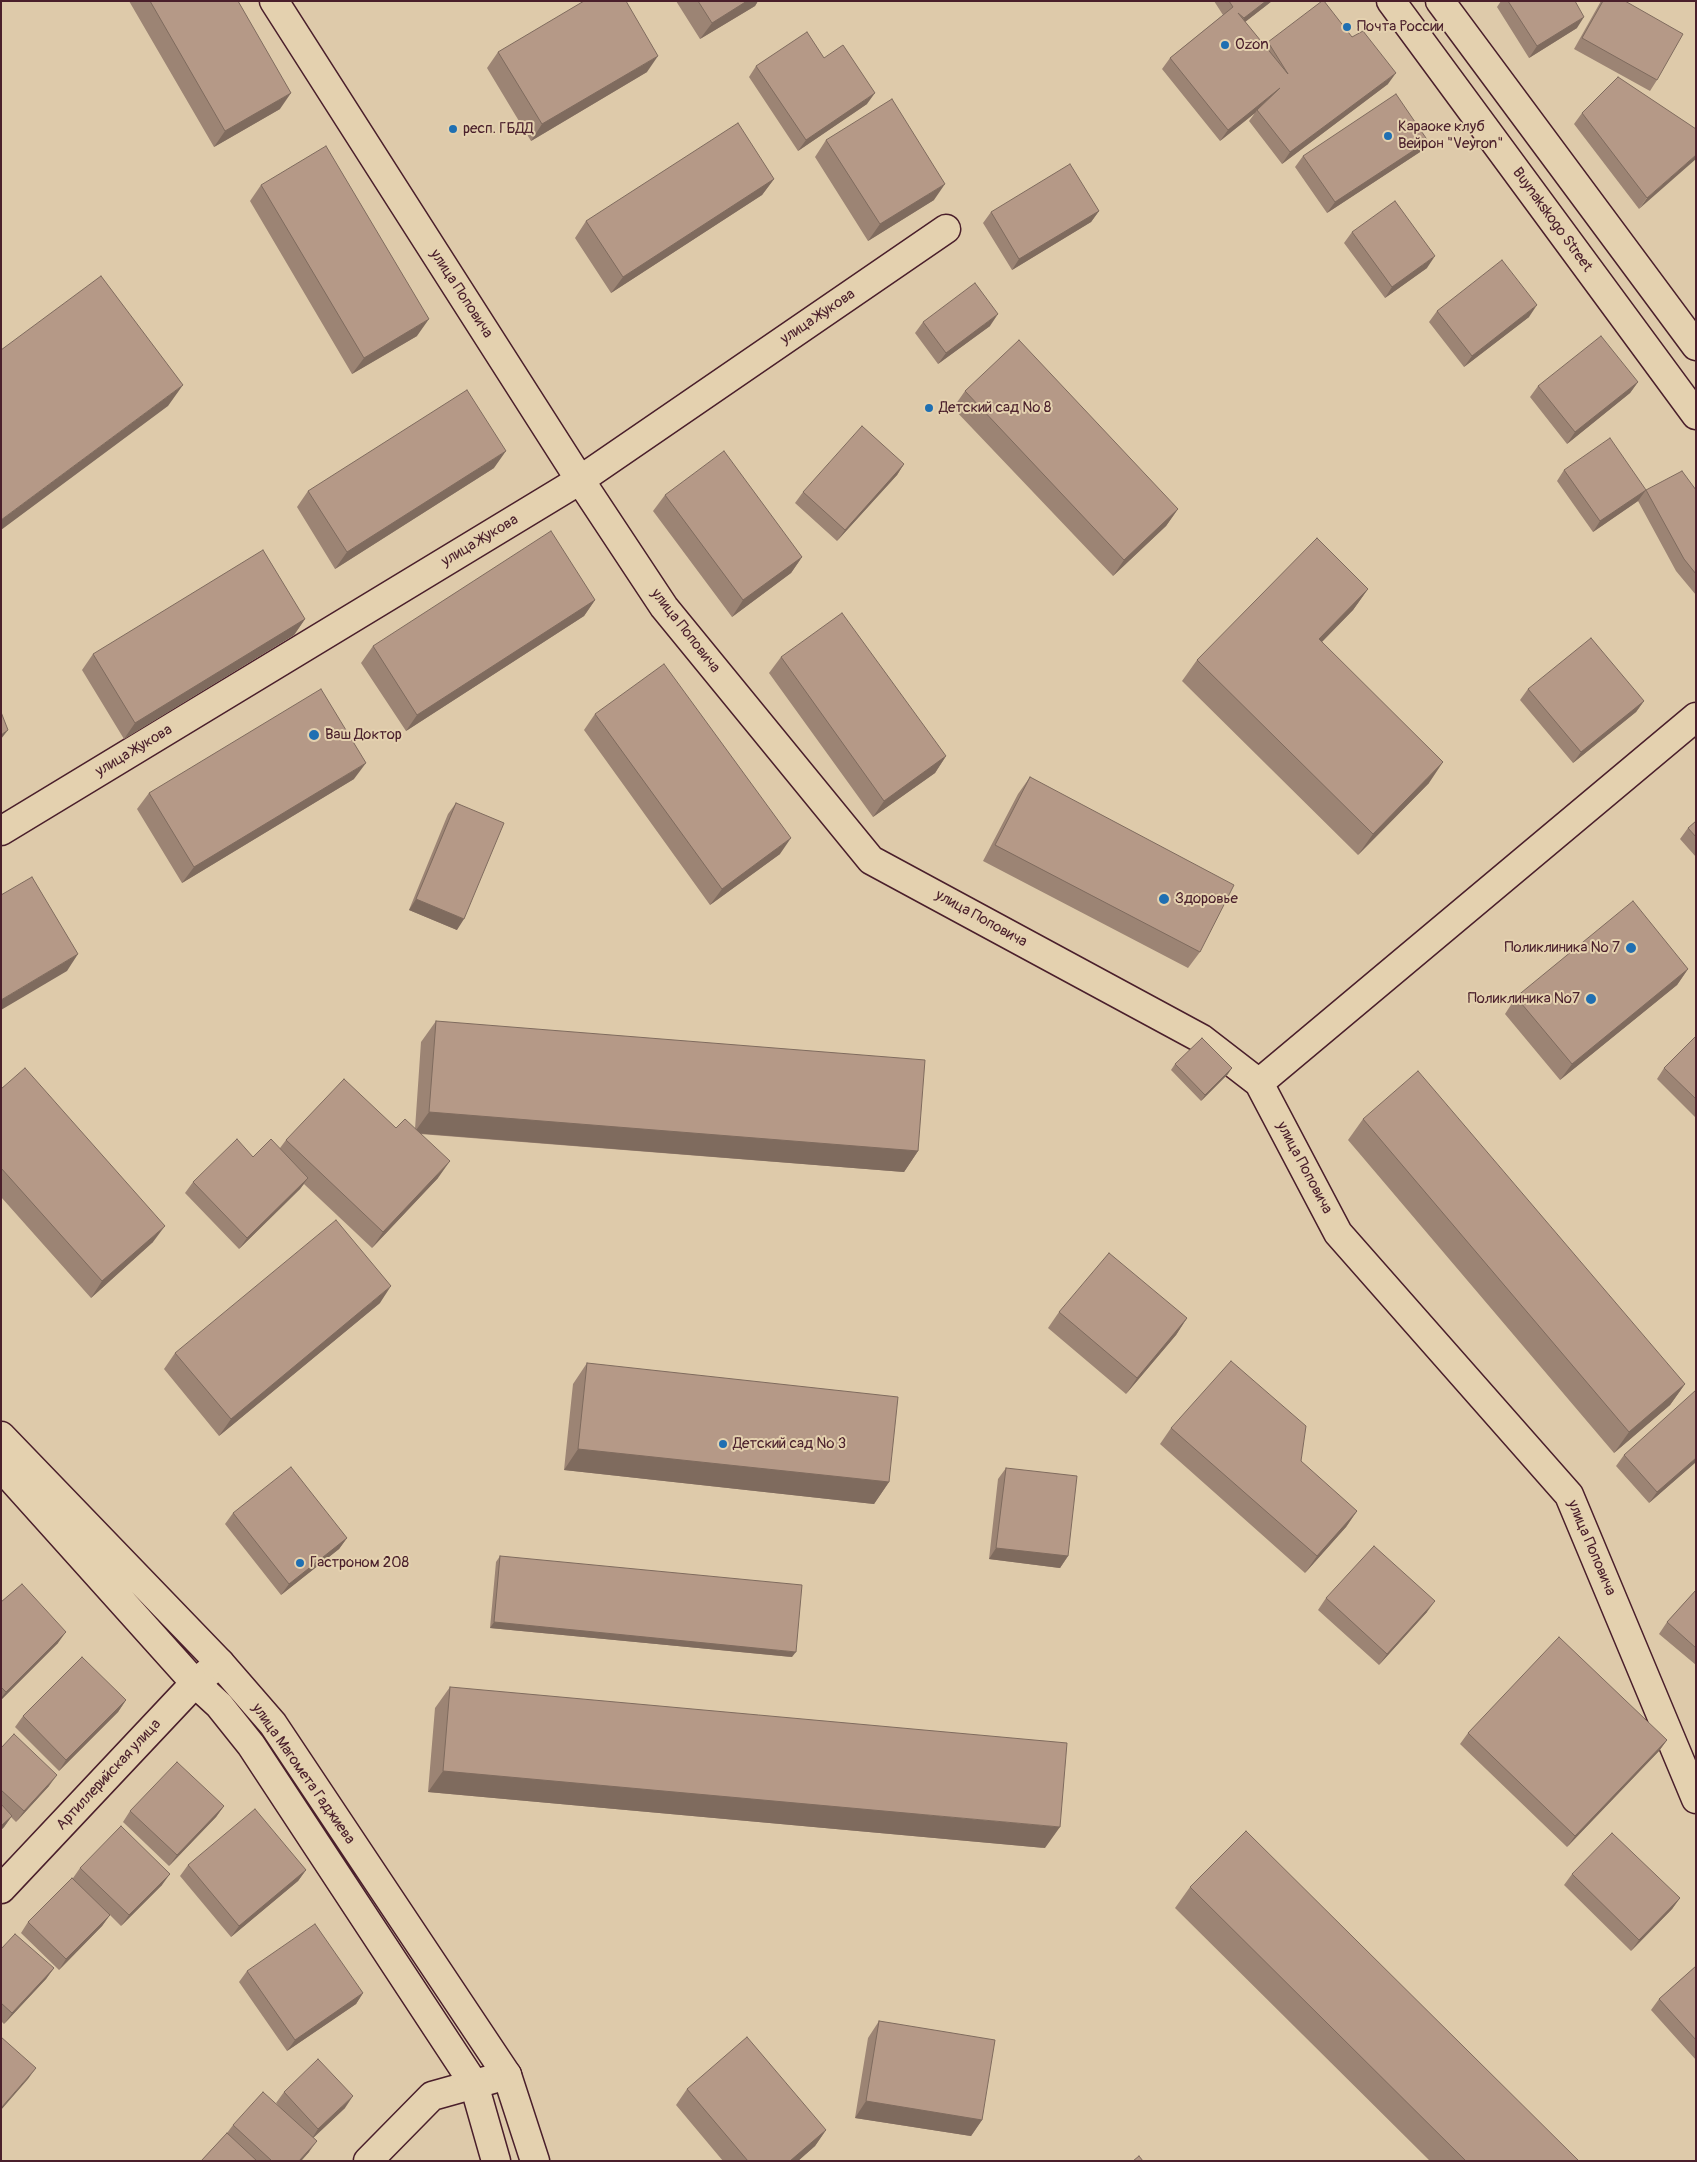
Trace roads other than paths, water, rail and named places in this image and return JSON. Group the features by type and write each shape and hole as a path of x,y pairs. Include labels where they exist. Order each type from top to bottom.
{"street":[{"name":"улица Поповича","path":"274,1 580,480 664,607 871,860 1202,1039 1259,1083 1338,1233 1569,1495 1696,1799"},
{"name":"Buynakskogo Street","path":"1391,1 1696,415"},
{"path":"1440,1 1696,346"},
{"name":"улица Жукова","path":"1,831 580,480 946,229"},
{"path":"1259,1083 1696,717"},
{"name":"улица Магомета Гаджиева","path":"1,1436 220,1663 273,1724 507,2075 535,2161"},
{"name":"улица Магомета Гаджиева","path":"1,1467 195,1683 219,1705 250,1745 474,2084 496,2161"},
{"name":"Артиллерийская улица","path":"1,1889 195,1683 220,1663"},
{"path":"368,2161 432,2096 507,2075"}],"place":[{"name":"Почта России","path":"1347,27"},
{"name":"Ozon","path":"1225,45"},
{"name":"респ. ГБДД","path":"453,129"},
{"name":"Караоке клуб Вейрон \"Veyron\"","path":"1388,136"},
{"name":"Детский сад № 8","path":"929,408"},
{"name":"Ваш Доктор","path":"314,735"},
{"name":"Здоровье","path":"1164,899"},
{"name":"Поликлиника № 7","path":"1631,948"},
{"name":"Поликлиника №7","path":"1591,999"},
{"name":"Детский сад № 3","path":"723,1444"},
{"name":"Гастроном 208","path":"300,1563"}]}
